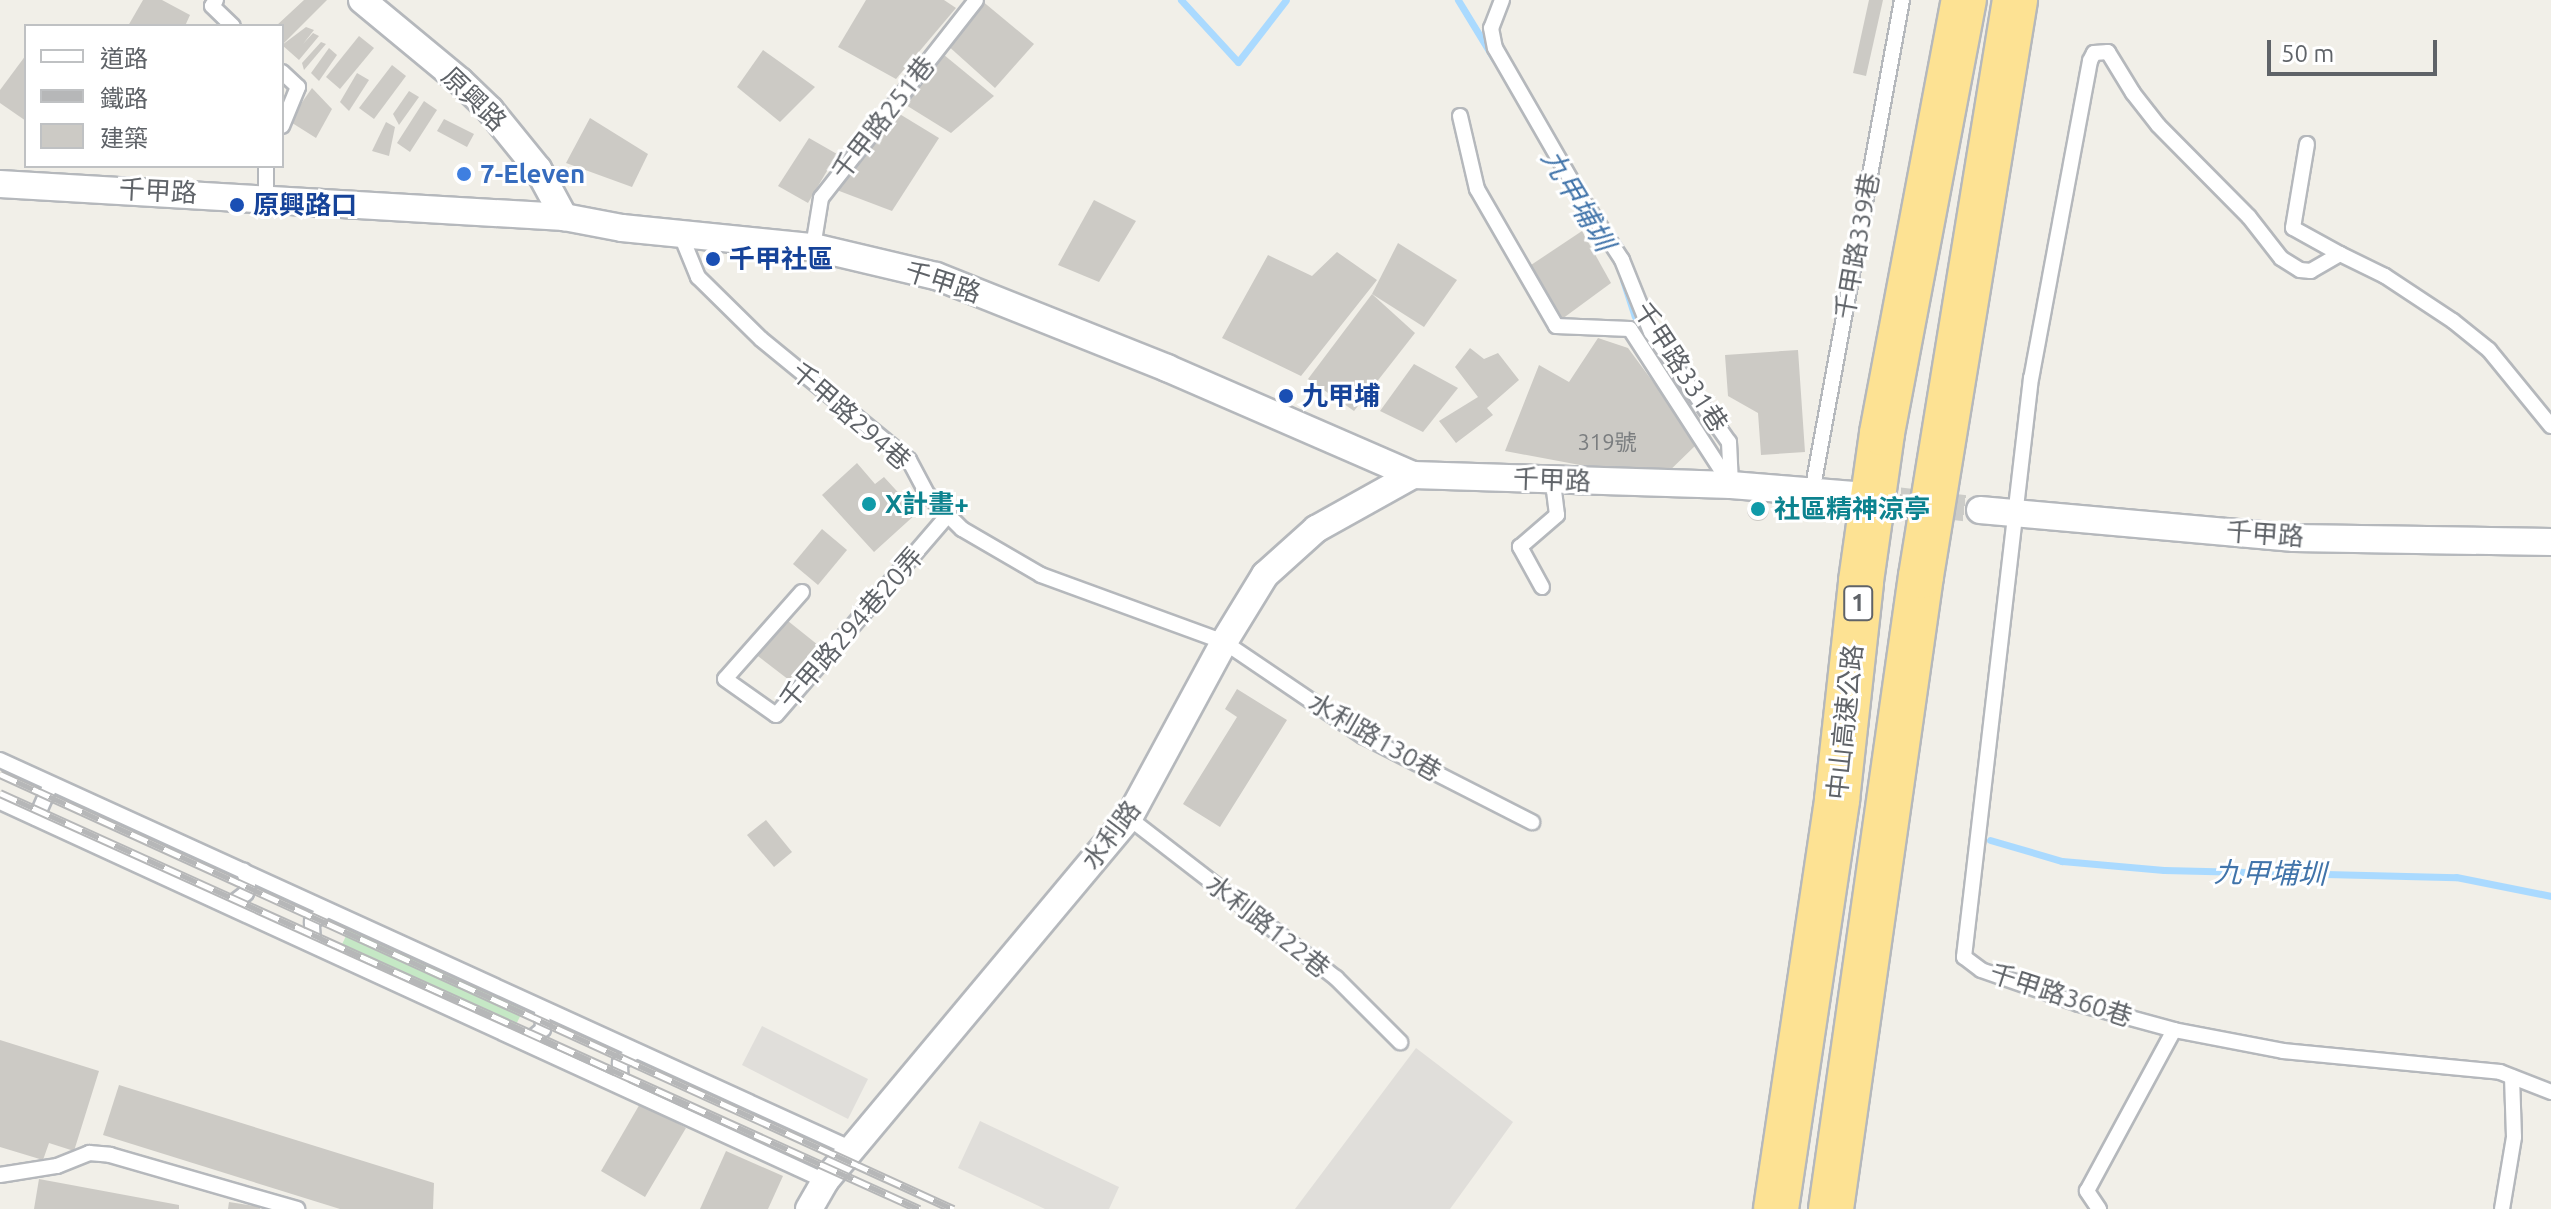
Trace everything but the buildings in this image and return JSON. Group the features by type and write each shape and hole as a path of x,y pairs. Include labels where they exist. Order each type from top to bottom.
{"highway":[{"name":"中山高速公路","path":"1776,1209 1837,800 1861,581 1882,433 1964,0"},
{"name":"中山高速公路","path":"1831,1209 1921,576 2015,0"}],"street":[{"name":"原興路","path":"362,0 460,81 490,110 538,169 564,217"},
{"name":"千甲路","path":"0,184 564,217 622,228 813,247 936,276 1167,368 1413,475 1731,485 1854,495"},
{"name":"水利路","path":"809,1209 825,1181 1129,818 1224,642 1265,575 1316,529 1413,475"},
{"name":"千甲路","path":"1980,510 2294,538 2551,542"}],"lane":[{"path":"216,0 212,6 231,24"},
{"name":"千甲路251巷","path":"813,247 821,198 976,0"},
{"name":"千甲路331巷","path":"1502,0 1491,28 1495,48 1582,199 1622,260 1651,332 1729,442 1731,485"},
{"name":"千甲路339巷","path":"1812,492 1902,0"},
{"path":"2017,514 2031,378 2090,61 2094,53 2108,52 2152,117 2249,217 2281,258 2300,270 2311,271 2340,254"},
{"path":"284,74 298,87 284,121"},
{"path":"1460,116 1477,189 1556,326 1630,329 1731,485"},
{"path":"2307,144 2293,228 2385,276 2453,321 2489,350 2551,426"},
{"path":"266,168 266,198"},
{"name":"千甲路294巷","path":"680,233 698,277 761,339 909,460 928,495 962,529 1041,575 1224,642"},
{"path":"1542,587 1520,547 1557,515 1553,480"},
{"name":"千甲路360巷","path":"2017,514 1964,957 1981,970 2065,1000 2174,1030 2283,1051 2445,1064 2512,1077 2551,1092"},
{"name":"千甲路294巷20弄","path":"802,592 725,679 776,715 947,516"},
{"name":"水利路130巷","path":"1224,642 1363,736 1532,822"},
{"path":"0,760 852,1149"},
{"path":"36,818 51,784"},
{"path":"0,802 825,1181"},
{"name":"水利路122巷","path":"1129,818 1336,978 1400,1042"},
{"path":"229,906 246,893 248,885 244,871"},
{"path":"313,944 312,922 327,910"},
{"path":"526,1043 543,1029 542,1009"},
{"path":"2099,1209 2087,1191 2174,1030"},
{"path":"621,1085 620,1063 636,1051"},
{"path":"2502,1209 2514,1137 2512,1077"},
{"path":"0,1175 57,1166 89,1153 110,1155 297,1209"}],"shaded area":[{"path":"762,1026 868,1079 848,1119 742,1065"},
{"path":"1416,1048 1513,1122 1450,1209 1295,1209"},
{"path":"980,1121 1119,1187 1109,1209 1045,1209 958,1168"}],"green space":[{"path":"351,925 525,1006 513,1031 339,951"}],"waterway":[{"name":"九甲埔圳","path":"1181,0 1238,62 1286,0"},
{"name":"九甲埔圳","path":"1458,0 1494,59"},
{"name":"九甲埔圳","path":"1623,280 1635,316 1644,331"},
{"name":"九甲埔圳","path":"1990,840 2062,861 2164,870 2456,877 2551,896"}],"tunnel":[{"path":"1861,496 1980,510"}],"railway":[{"path":"0,774 953,1209"},
{"path":"0,793 919,1209"}],"place":[{"name":"7-Eleven","path":"464,174"},
{"name":"原興路口","path":"237,205"},
{"name":"千甲社區","path":"713,259"},
{"name":"九甲埔","path":"1286,396"},
{"name":"X計畫+","path":"869,504"},
{"name":"社區精神涼亭","path":"1758,509"}]}
